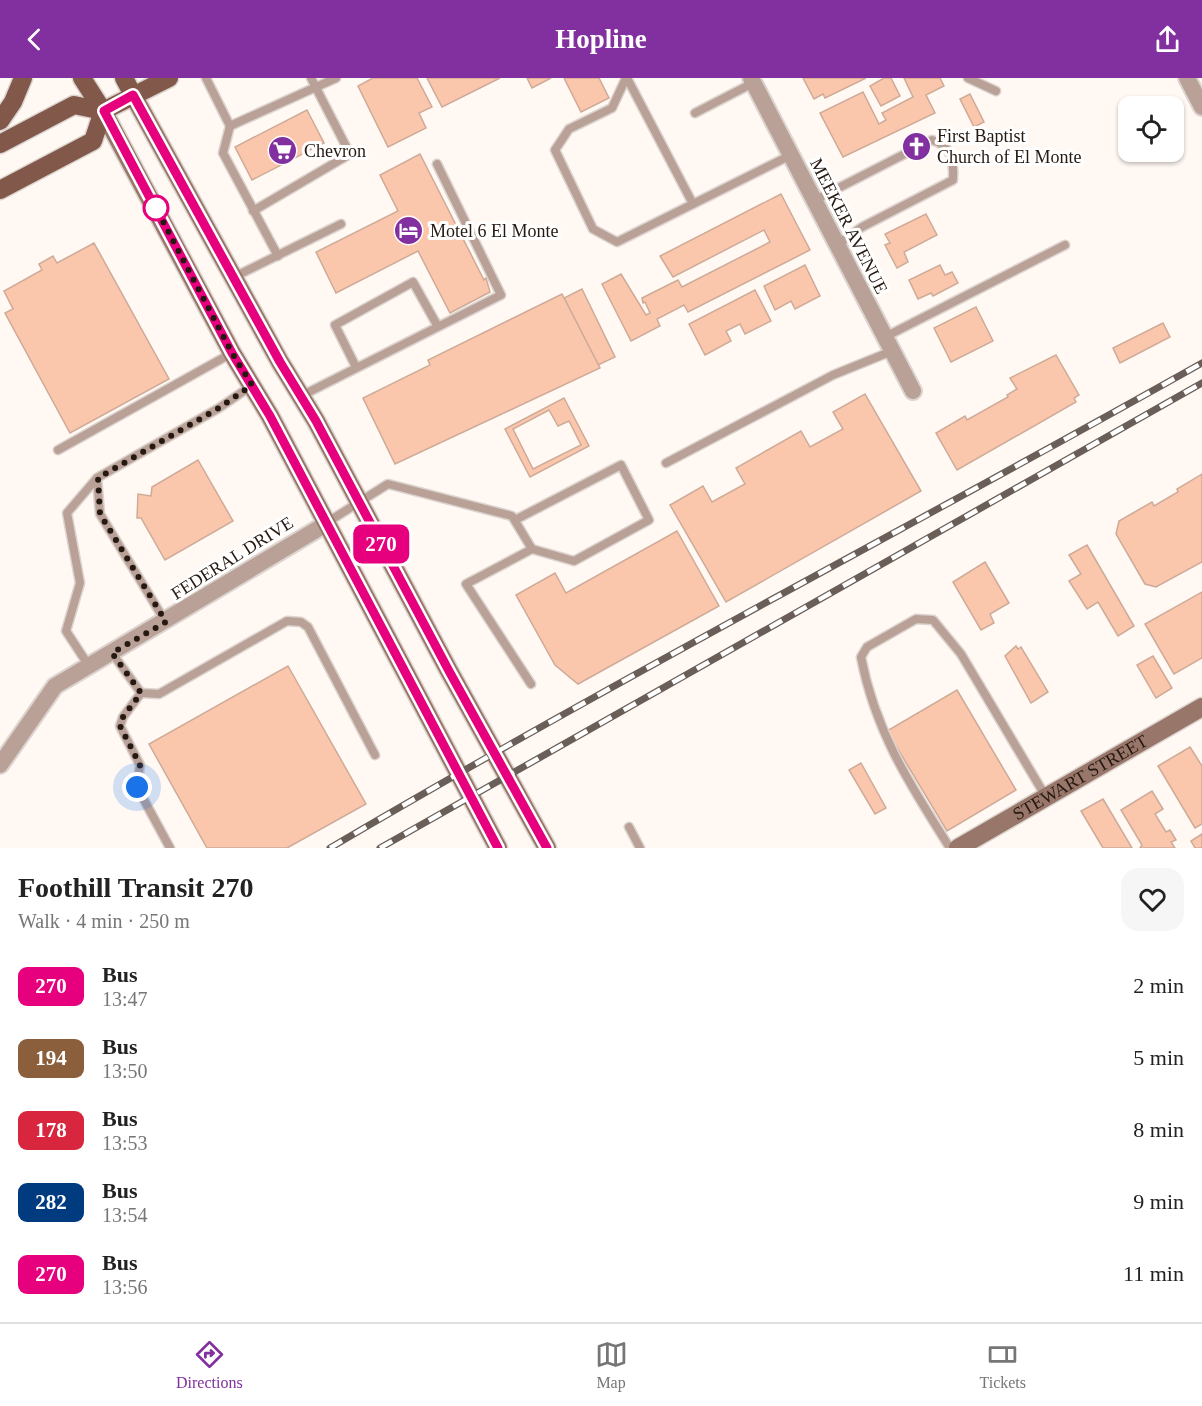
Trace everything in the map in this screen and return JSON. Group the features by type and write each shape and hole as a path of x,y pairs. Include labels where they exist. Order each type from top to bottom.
{"main road":[{"path":"0,121 13,102 23,78"},
{"path":"82,78 104,111 498,848"},
{"path":"124,78 302,396 547,848"},
{"path":"0,144 74,105 104,111 169,78"},
{"path":"0,190 93,141 104,111"},
{"name":"STEWART STREET","path":"958,848 1202,706"}],"street":[{"path":"1187,78 1202,107"},
{"name":"MEEKER AVENUE","path":"752,80 913,391"},
{"name":"FEDERAL DRIVE","path":"0,765 55,686 166,622 326,524"}],"lane":[{"path":"206,78 230,126 223,153 278,256"},
{"path":"252,210 350,154 311,78"},
{"path":"230,126 336,78"},
{"path":"626,78 612,108 569,129 555,150 593,229 617,242 791,155"},
{"path":"626,78 693,204"},
{"path":"968,78 996,92"},
{"path":"695,113 752,80"},
{"path":"815,200 932,140 943,143 950,151 954,166 953,180 862,227 837,244"},
{"path":"302,396 437,325 501,295 437,164"},
{"path":"234,277 341,224"},
{"path":"666,463 833,375 1065,245"},
{"path":"356,367 335,325 413,282 437,325"},
{"path":"58,450 232,353"},
{"path":"89,666 66,631 80,583 67,513 98,478 219,408 252,385"},
{"path":"326,524 357,501 388,484 512,516 532,549 574,561 649,520 621,465 515,520"},
{"path":"98,478 100,514 166,622"},
{"path":"531,684 466,584 532,549"},
{"path":"950,848 885,739 867,689 861,657 867,647 916,619 933,620 961,654 1046,797"},
{"path":"141,693 159,694 287,621 302,622 308,627 375,755"},
{"path":"112,653 141,693"},
{"path":"141,693 123,717 120,726 140,765 137,787 170,848"},
{"path":"629,827 640,848"}],"building":[{"path":"373,78 417,78 432,107 419,113 426,128 388,147 358,86"},
{"path":"427,78 500,78 442,107"},
{"path":"527,78 551,78 532,88"},
{"path":"564,78 599,78 609,98 581,112"},
{"path":"803,78 866,78 825,98 823,94 814,99"},
{"path":"884,78 891,78 900,96 881,106 870,86"},
{"path":"904,78 940,78 944,86 926,95 935,113 843,157 820,113 863,92 879,124 886,120 882,113 913,97"},
{"path":"970,94 984,122 974,127 960,99"},
{"path":"307,110 324,143 252,180 235,147"},
{"name":"Motel 6 El Monte","path":"420,154 484,280 486,278 490,292 450,313 418,251 336,293 316,252 398,211 380,175"},
{"path":"781,194 810,250 688,312 684,305 657,319 660,326 631,341 602,284 621,274 646,315 650,313 642,298 678,280 682,287 770,242 764,230 673,277 660,256"},
{"path":"926,214 937,235 904,252 908,262 897,268 885,245 890,243 885,234"},
{"path":"94,243 169,379 70,433 5,313 13,309 4,291 42,270 39,264 53,256 57,263"},
{"path":"805,265 820,296 795,309 791,301 775,310 764,286"},
{"path":"940,265 945,275 952,272 958,283 933,296 931,293 918,299 909,280"},
{"path":"582,289 615,357 598,365 564,298"},
{"path":"755,290 771,321 745,334 740,324 726,331 731,341 705,355 689,324"},
{"path":"562,294 600,368 395,464 363,398 430,365 428,360"},
{"path":"976,307 993,341 951,362 934,328"},
{"path":"1163,323 1170,337 1120,363 1113,348"},
{"path":"1056,355 1079,395 1074,398 1076,402 957,470 936,433 965,416 967,420 1008,397 1007,395 1017,389 1010,378"},
{"path":"865,394 921,491 726,602 670,505 703,486 712,502 745,484 736,468 801,431 810,447 843,429 833,412"},
{"path":"564,398 589,446 530,477 505,429","holes":["549,410 558,426 569,421 581,445 533,469 513,429"]},
{"path":"198,460 233,521 165,560 141,518 137,518 138,494 151,496 152,487"},
{"path":"1202,474 1202,562 1156,587 1145,584 1116,534 1119,521 1152,502 1154,506"},
{"path":"677,531 719,606 578,684 555,665 516,595 555,573 566,593"},
{"path":"1087,545 1134,626 1118,636 1098,602 1087,609 1069,581 1081,574 1069,555"},
{"path":"985,562 1009,603 990,614 994,623 981,630 953,582"},
{"path":"1202,592 1202,658 1174,674 1145,624"},
{"path":"1016,646 1018,649 1021,647 1048,692 1031,703 1005,656"},
{"path":"1153,656 1172,688 1156,698 1137,665"},
{"path":"288,666 366,804 287,848 207,848 149,744"},
{"path":"957,690 1016,790 947,831 887,731"},
{"path":"1190,747 1202,766 1202,824 1195,828 1158,766"},
{"path":"861,763 886,808 875,814 849,770"},
{"path":"1152,791 1163,809 1155,814 1166,832 1170,830 1176,840 1171,842 1175,848 1140,848 1142,845 1121,810"},
{"path":"1103,799 1132,848 1103,848 1081,811"},
{"path":"1202,834 1202,848 1195,848 1191,841"}],"railway":[{"path":"330,848 656,663 1202,363"},
{"path":"380,848 1202,383"}],"bus line":[{"name":"270","path":"498,848 270,416 232,353 104,111 133,95 280,362 316,421 357,501 547,848"}],"place":[{"name":"First Baptist Church of El Monte","path":"916,146"},
{"name":"Chevron","path":"283,151"},
{"name":"Motel 6 El Monte","path":"409,231"}],"route":[{"path":"137,787 140,765 120,726 123,717 141,693 112,653 166,622 100,514 98,478 219,408 252,385 232,353 156,208"}]}
